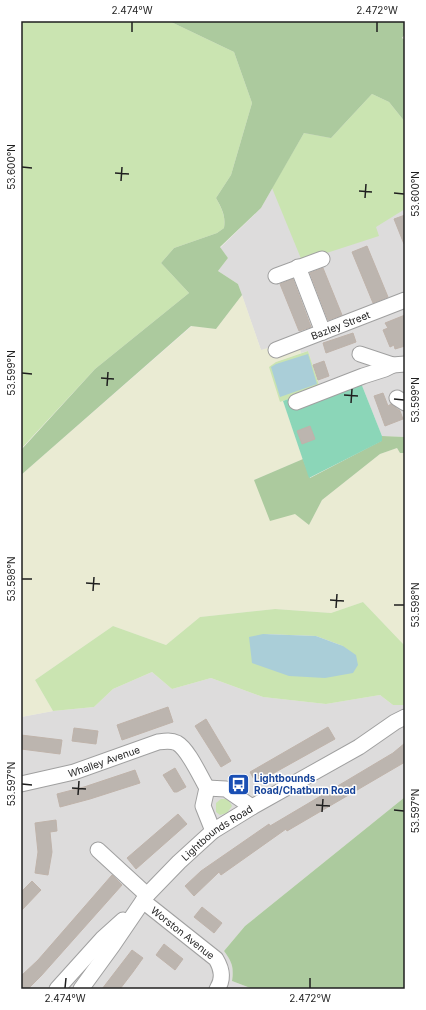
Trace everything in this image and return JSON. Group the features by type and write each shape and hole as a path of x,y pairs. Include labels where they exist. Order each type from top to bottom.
{"street":[{"path":"276,276 322,259"},
{"path":"298,267 324,332"},
{"name":"Bazley Street","path":"276,350 405,300"},
{"path":"360,354 399,364"},
{"path":"296,402 363,376 399,364"},
{"name":"Lightbounds Road","path":"57,989 103,938 213,831 252,807 359,747 395,722 405,717"},
{"name":"Whalley Avenue","path":"21,784 74,772 158,742 169,741 184,748 207,788"},
{"path":"213,831 203,806 207,788 226,789 252,807"},
{"name":"Worston Avenue","path":"98,850 145,898 216,959 221,968 222,974 218,989"},
{"name":"Lightbounds Road","path":"81,989 145,898"}],"shaded area":[{"path":"405,122 405,437 382,436 357,373 320,388 308,351 301,353 299,347 261,350 238,284 218,271 228,258 220,248 261,208 304,133"},
{"path":"152,672 172,689 211,678 263,697 326,704 380,695 393,705 405,705 405,797 245,926 224,951 231,961 233,972 232,981 253,989 21,989 21,717 53,711 94,707 113,689"}],"green space":[{"path":"21,21 169,21 234,52 252,103 231,175 216,198 223,213 224,228 217,233 174,248 161,263 189,293 95,369 21,449"},
{"path":"169,21 405,21 405,34 402,38 405,40 405,122 389,102 372,94 331,138 304,133 261,208 220,247 228,258 218,271 238,284 242,295 216,329 191,326 21,475 21,450 95,369 189,293 161,263 174,248 217,233 224,228 223,213 216,198 231,175 252,103 234,52"},
{"path":"372,94 389,102 405,122 405,209 376,227 379,236 302,261 272,188 304,133 331,138"},
{"path":"242,295 261,350 271,347 299,347 301,353 276,362 280,402 283,401 303,459 254,480 309,525 322,500 380,454 397,448 400,453 405,453 405,646 363,602 331,613 275,609 200,617 166,645 113,626 35,680 53,711 21,717 21,475 192,326 216,329"},
{"path":"308,351 320,388 280,402 269,367 276,362"},
{"path":"357,373 382,436 382,441 309,478 283,401"},
{"path":"382,436 405,437 405,453 400,453 397,448 380,454 322,500 309,525 295,514 270,521 254,480 303,459 310,478 381,441"},
{"path":"363,602 405,646 405,705 393,705 380,695 326,704 263,697 211,678 172,689 152,672 113,689 94,707 53,711 35,680 113,626 166,645 200,617 275,609 331,613","holes":["263,634 316,636 343,646"]},
{"path":"405,797 405,989 253,989 232,981 232,965 224,951 245,926"},
{"path":"221,799 228,799 232,806 227,813 220,815 216,812 216,803"}],"water":[{"path":"308,354 317,384 280,397 271,367"},
{"path":"263,634 316,636 343,646 356,655 358,665 353,673 325,678 289,676 252,663 249,637"}],"building":[{"path":"405,215 405,244 404,244 394,219"},
{"path":"367,246 388,297 373,303 352,252"},
{"path":"323,268 342,315 328,320 310,273"},
{"path":"293,279 311,327 299,331 280,284"},
{"path":"405,315 405,346 395,349 394,345 390,347 383,330 388,328 385,323"},
{"path":"353,333 356,342 326,353 323,343"},
{"path":"324,361 329,376 318,380 313,365"},
{"path":"383,393 388,406 391,404 400,411 403,419 385,426 374,396"},
{"path":"310,426 315,439 302,444 297,431"},
{"path":"168,707 173,722 122,740 117,725"},
{"path":"206,719 231,761 221,767 195,726"},
{"path":"328,727 335,739 256,783 250,772"},
{"path":"74,728 98,731 96,744 72,741"},
{"path":"21,735 62,740 60,754 21,749"},
{"path":"405,743 405,762 287,831 286,829 221,875 219,872 194,896 185,886 201,871 269,824 270,826 341,784 393,753"},
{"path":"175,768 186,787 177,792 174,792 163,775"},
{"path":"135,770 140,783 60,807 57,794 84,787"},
{"path":"178,814 187,824 136,869 127,858"},
{"path":"56,820 57,831 50,832 52,852 48,875 35,873 38,852 35,823"},
{"path":"112,875 122,885 41,976 28,989 21,989 21,976 38,960"},
{"path":"32,881 41,890 21,911 21,892"},
{"path":"202,907 222,923 214,933 194,917"},
{"path":"164,944 183,959 175,970 156,955"},
{"path":"132,950 143,958 120,989 102,989"}],"place":[{"name":"Lightbounds Road/Chatburn Road","path":"238,784"}]}
